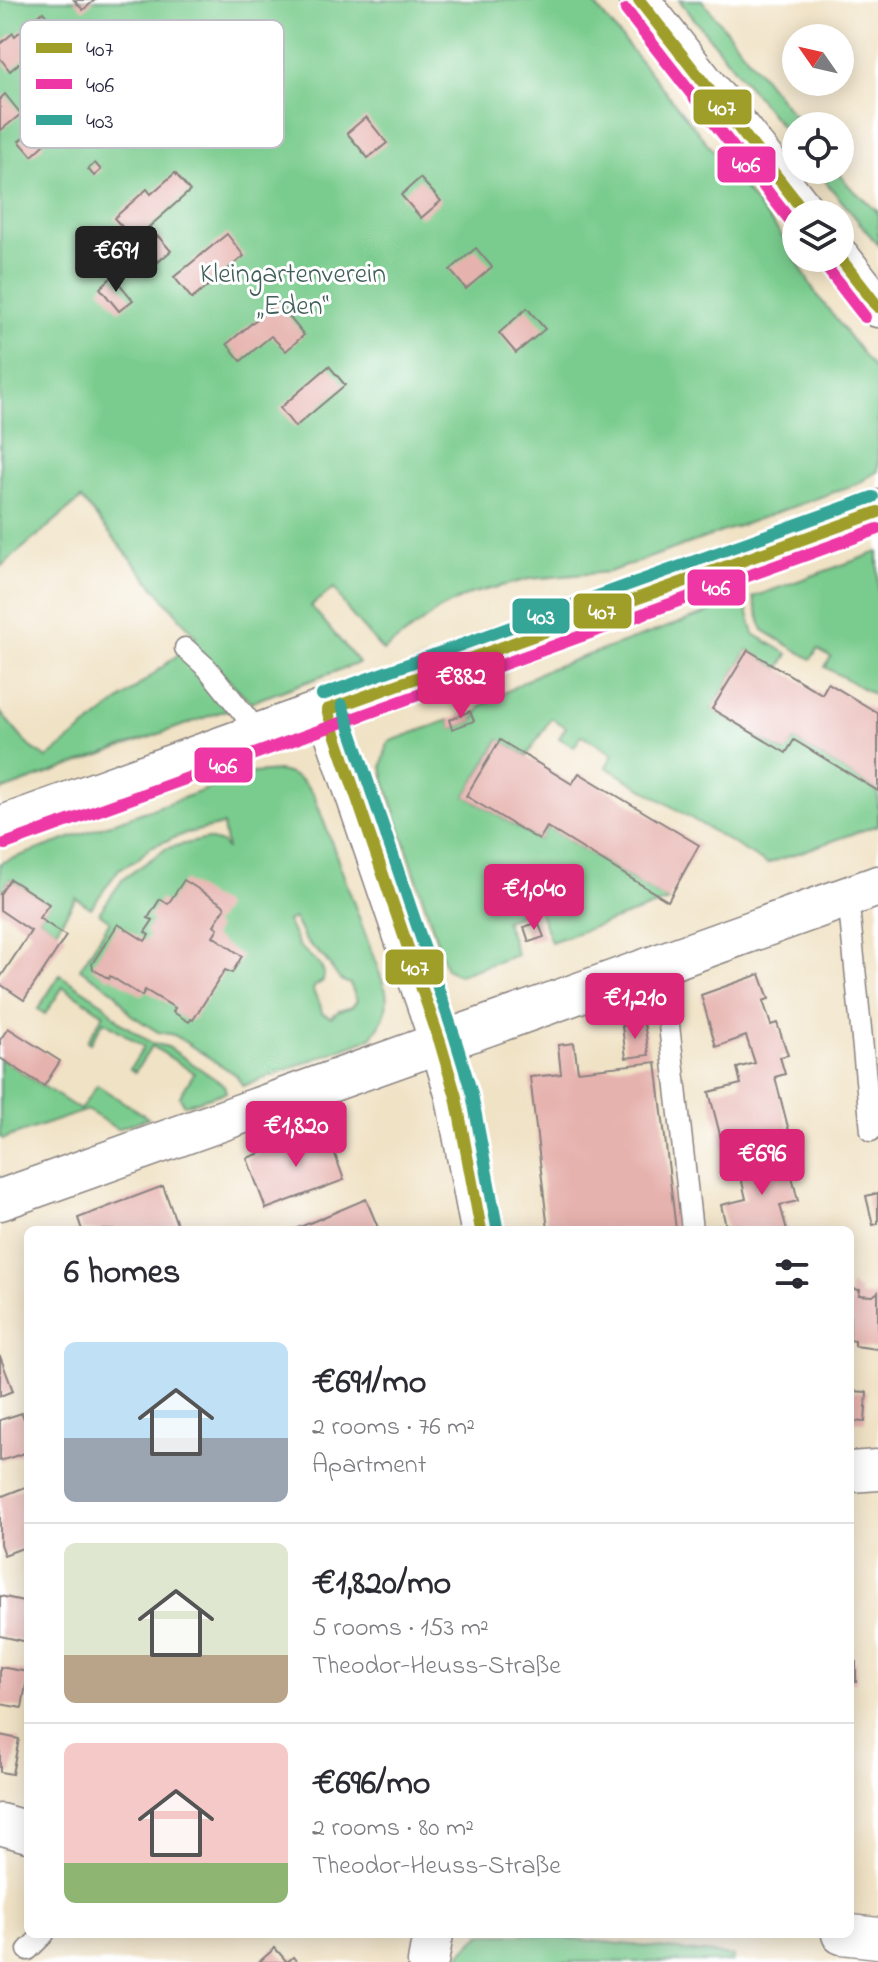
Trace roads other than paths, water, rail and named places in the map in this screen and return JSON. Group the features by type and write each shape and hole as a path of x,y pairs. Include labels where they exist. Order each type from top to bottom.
{"main road":[{"path":"0,829 878,512"}],"street":[{"path":"639,0 795,200"},
{"path":"851,272 878,307"},
{"path":"327,710 440,1042 456,1097 480,1226"},
{"path":"0,1200 863,891"},
{"path":"854,1472 878,1470"},
{"path":"0,1824 24,1831"},
{"path":"854,1935 878,1938"},
{"path":"428,1962 432,1938"}],"lane":[{"path":"185,648 207,668 260,734"},
{"path":"863,891 871,1131"},
{"path":"662,963 692,1226"},
{"path":"28,1950 40,1938"}],"park label":[{"name":"Kleingartenverein „Eden“","path":"293,291"}]}
